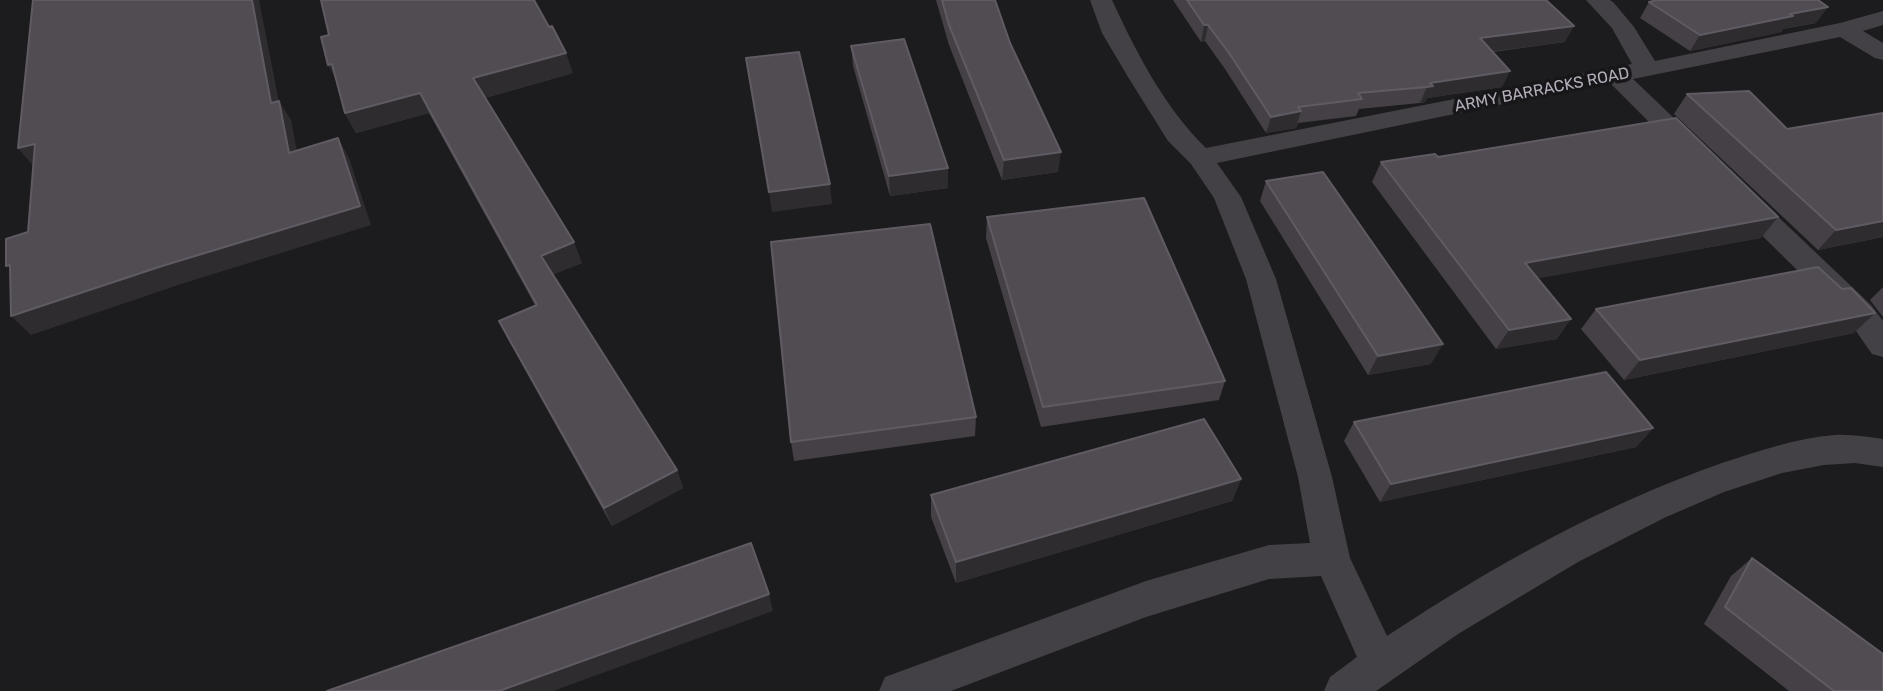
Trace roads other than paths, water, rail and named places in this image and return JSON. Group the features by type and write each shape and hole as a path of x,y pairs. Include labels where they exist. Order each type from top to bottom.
{"street":[{"path":"1597,0 1613,13 1630,35 1647,70"},
{"path":"1101,1 1114,33 1177,135 1200,158 1227,197 1261,279 1315,477 1332,559 1380,664"},
{"name":"ARMY BARRACKS ROAD","path":"1200,158 1614,74 1647,70 1844,29 1883,18"},
{"path":"1844,29 1883,53"},
{"path":"1614,74 1860,313 1883,345"},
{"path":"1344,691 1466,608 1566,548 1637,513 1696,488 1779,459 1850,449 1883,453"},
{"path":"899,691 1146,599 1269,562 1332,559"}]}
